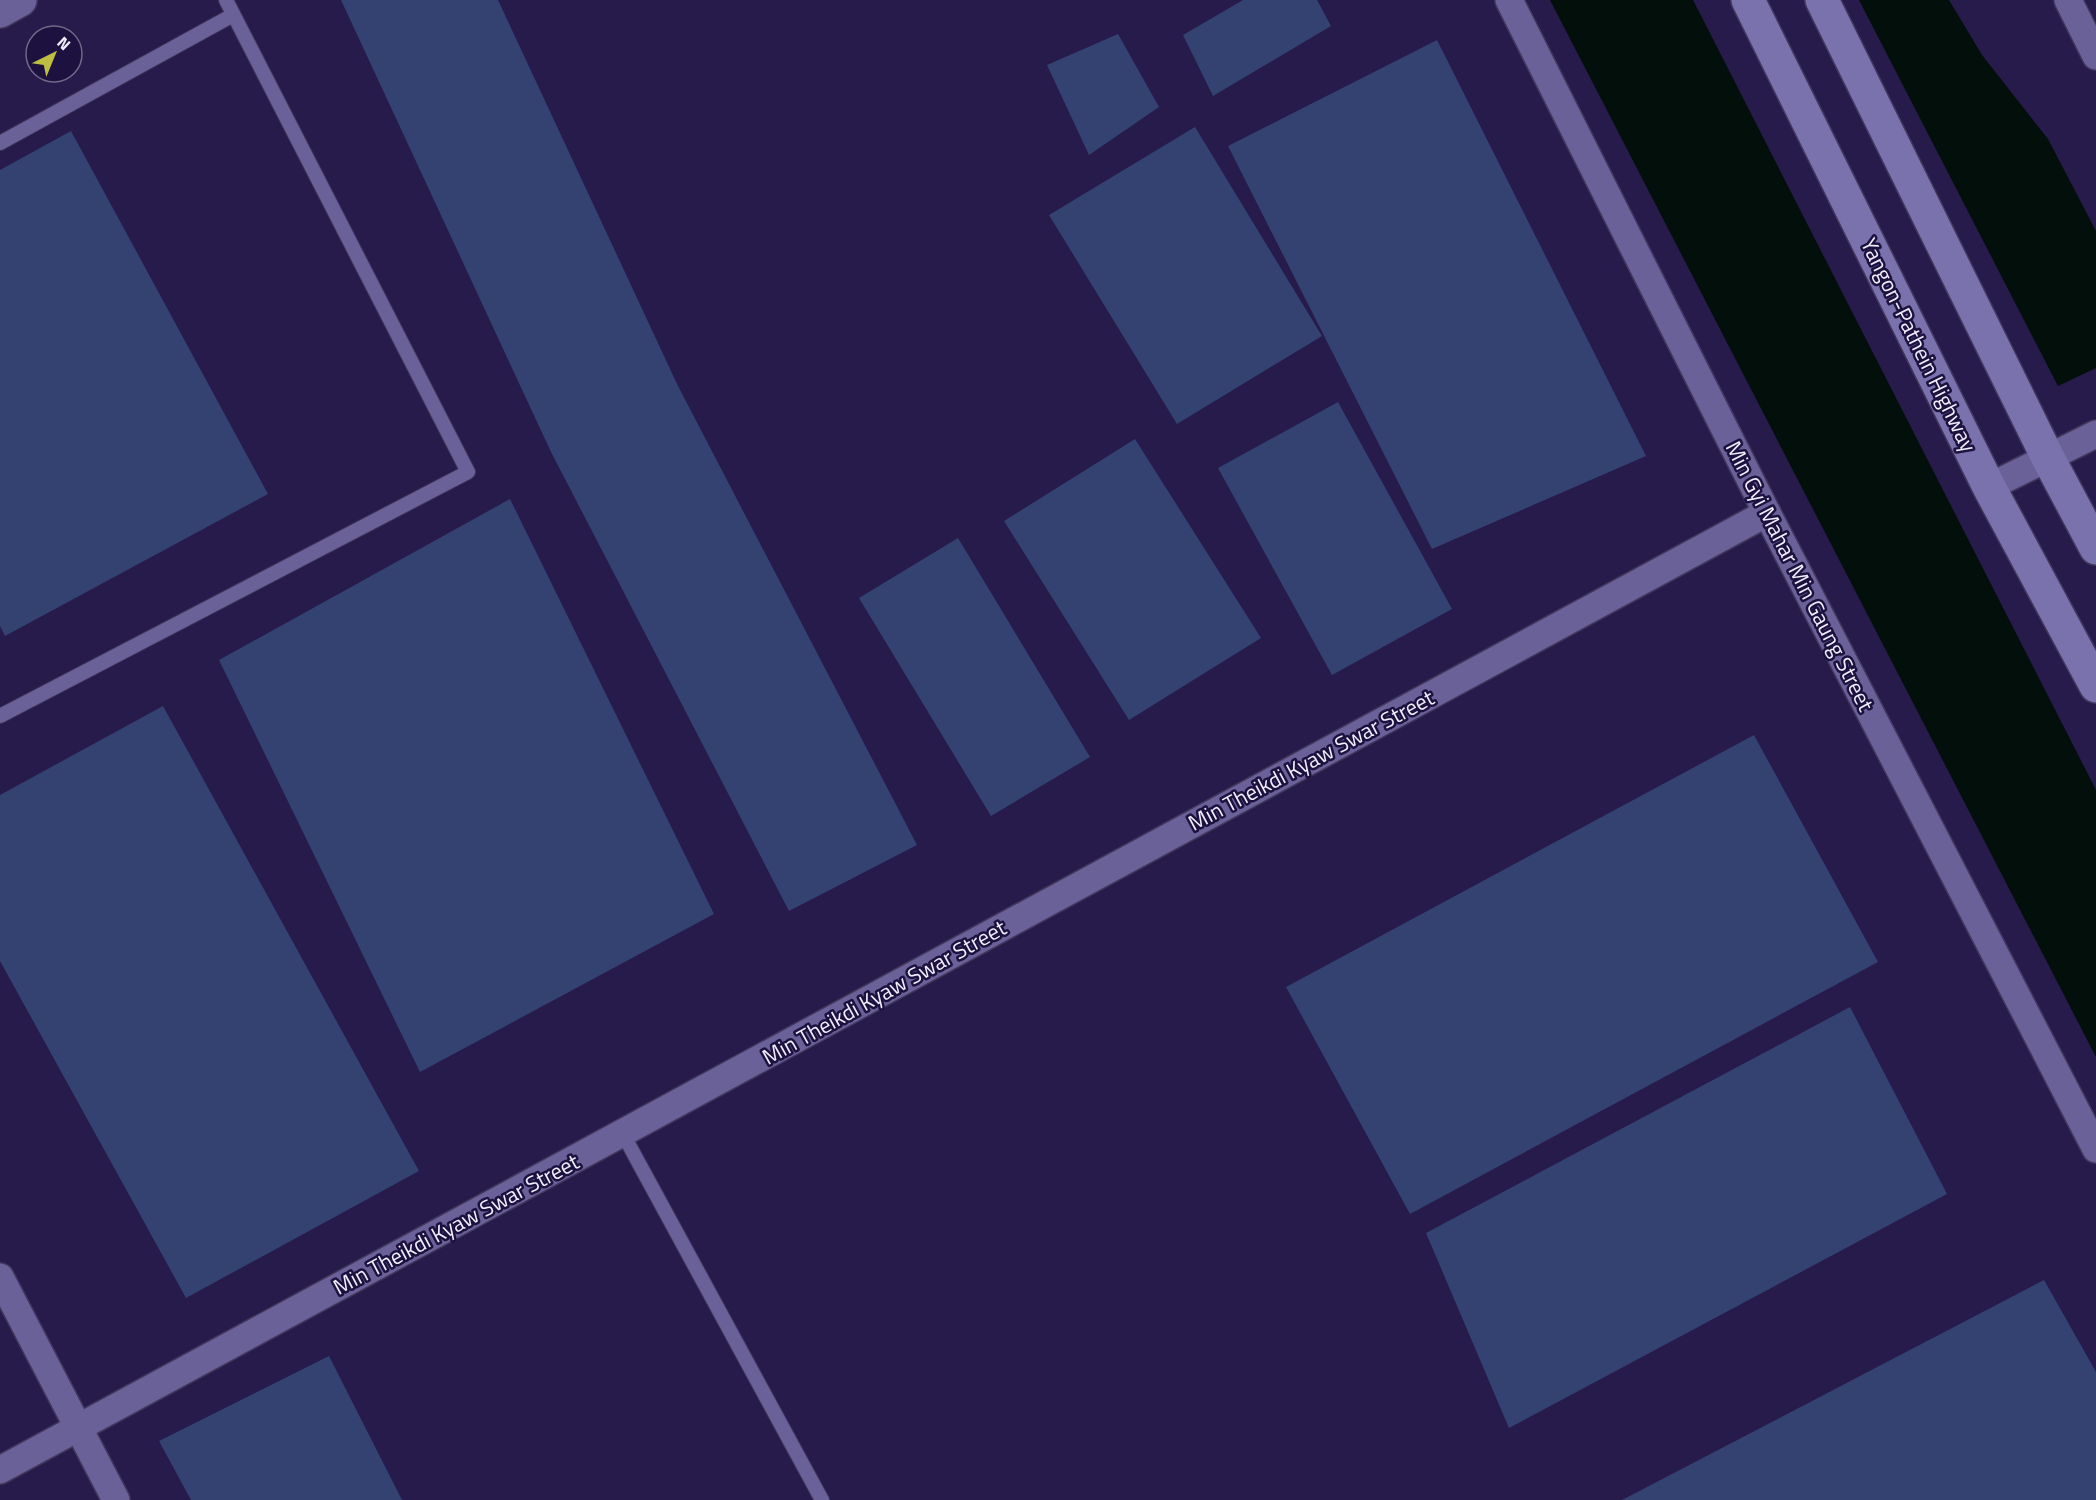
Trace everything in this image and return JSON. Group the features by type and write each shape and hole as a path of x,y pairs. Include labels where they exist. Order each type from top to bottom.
{"main road":[{"name":"Yangon-Pathein Highway","path":"1748,0 1989,487 2096,686"},
{"path":"1822,0 2048,458 2096,548"}],"street":[{"path":"0,10 20,0"},
{"name":"Min Gyi Mahar Min Gaung Street","path":"1509,0 1767,513 2096,1149"},
{"path":"2068,0 2096,56"},
{"path":"1989,487 2096,434"},
{"name":"Min Theikdi Kyaw Swar Street","path":"0,1470 1767,513"},
{"path":"0,1277 116,1500"}],"lane":[{"path":"0,716 468,472 225,0"},
{"path":"0,143 233,15"},
{"path":"623,1134 822,1500"}],"shaded area":[{"path":"1550,0 1693,0 2096,790 2096,1057"},
{"path":"1859,0 1949,0 1982,55 2048,139 2096,231 2096,368 2058,386"}],"building":[{"path":"341,0 498,0 678,386 917,845 789,911 551,452"},
{"path":"1243,0 1317,0 1331,26 1213,96 1183,35"},
{"path":"1118,34 1159,107 1089,155 1047,65"},
{"path":"1437,40 1646,456 1432,549 1228,146"},
{"path":"1195,127 1322,336 1177,424 1049,215"},
{"path":"71,131 268,494 5,636 0,626 0,170"},
{"path":"1338,402 1452,609 1332,675 1218,468"},
{"path":"1135,439 1261,638 1129,720 1004,521"},
{"path":"510,499 714,914 420,1072 219,660"},
{"path":"958,538 1090,757 991,816 859,598"},
{"path":"163,706 419,1171 186,1298 0,961 0,795"},
{"path":"1754,735 1878,962 1410,1214 1286,987"},
{"path":"1850,1007 1947,1194 1509,1428 1426,1233"},
{"path":"2044,1280 2096,1372 2096,1500 1622,1500"},
{"path":"329,1356 402,1500 191,1500 159,1441"}]}
